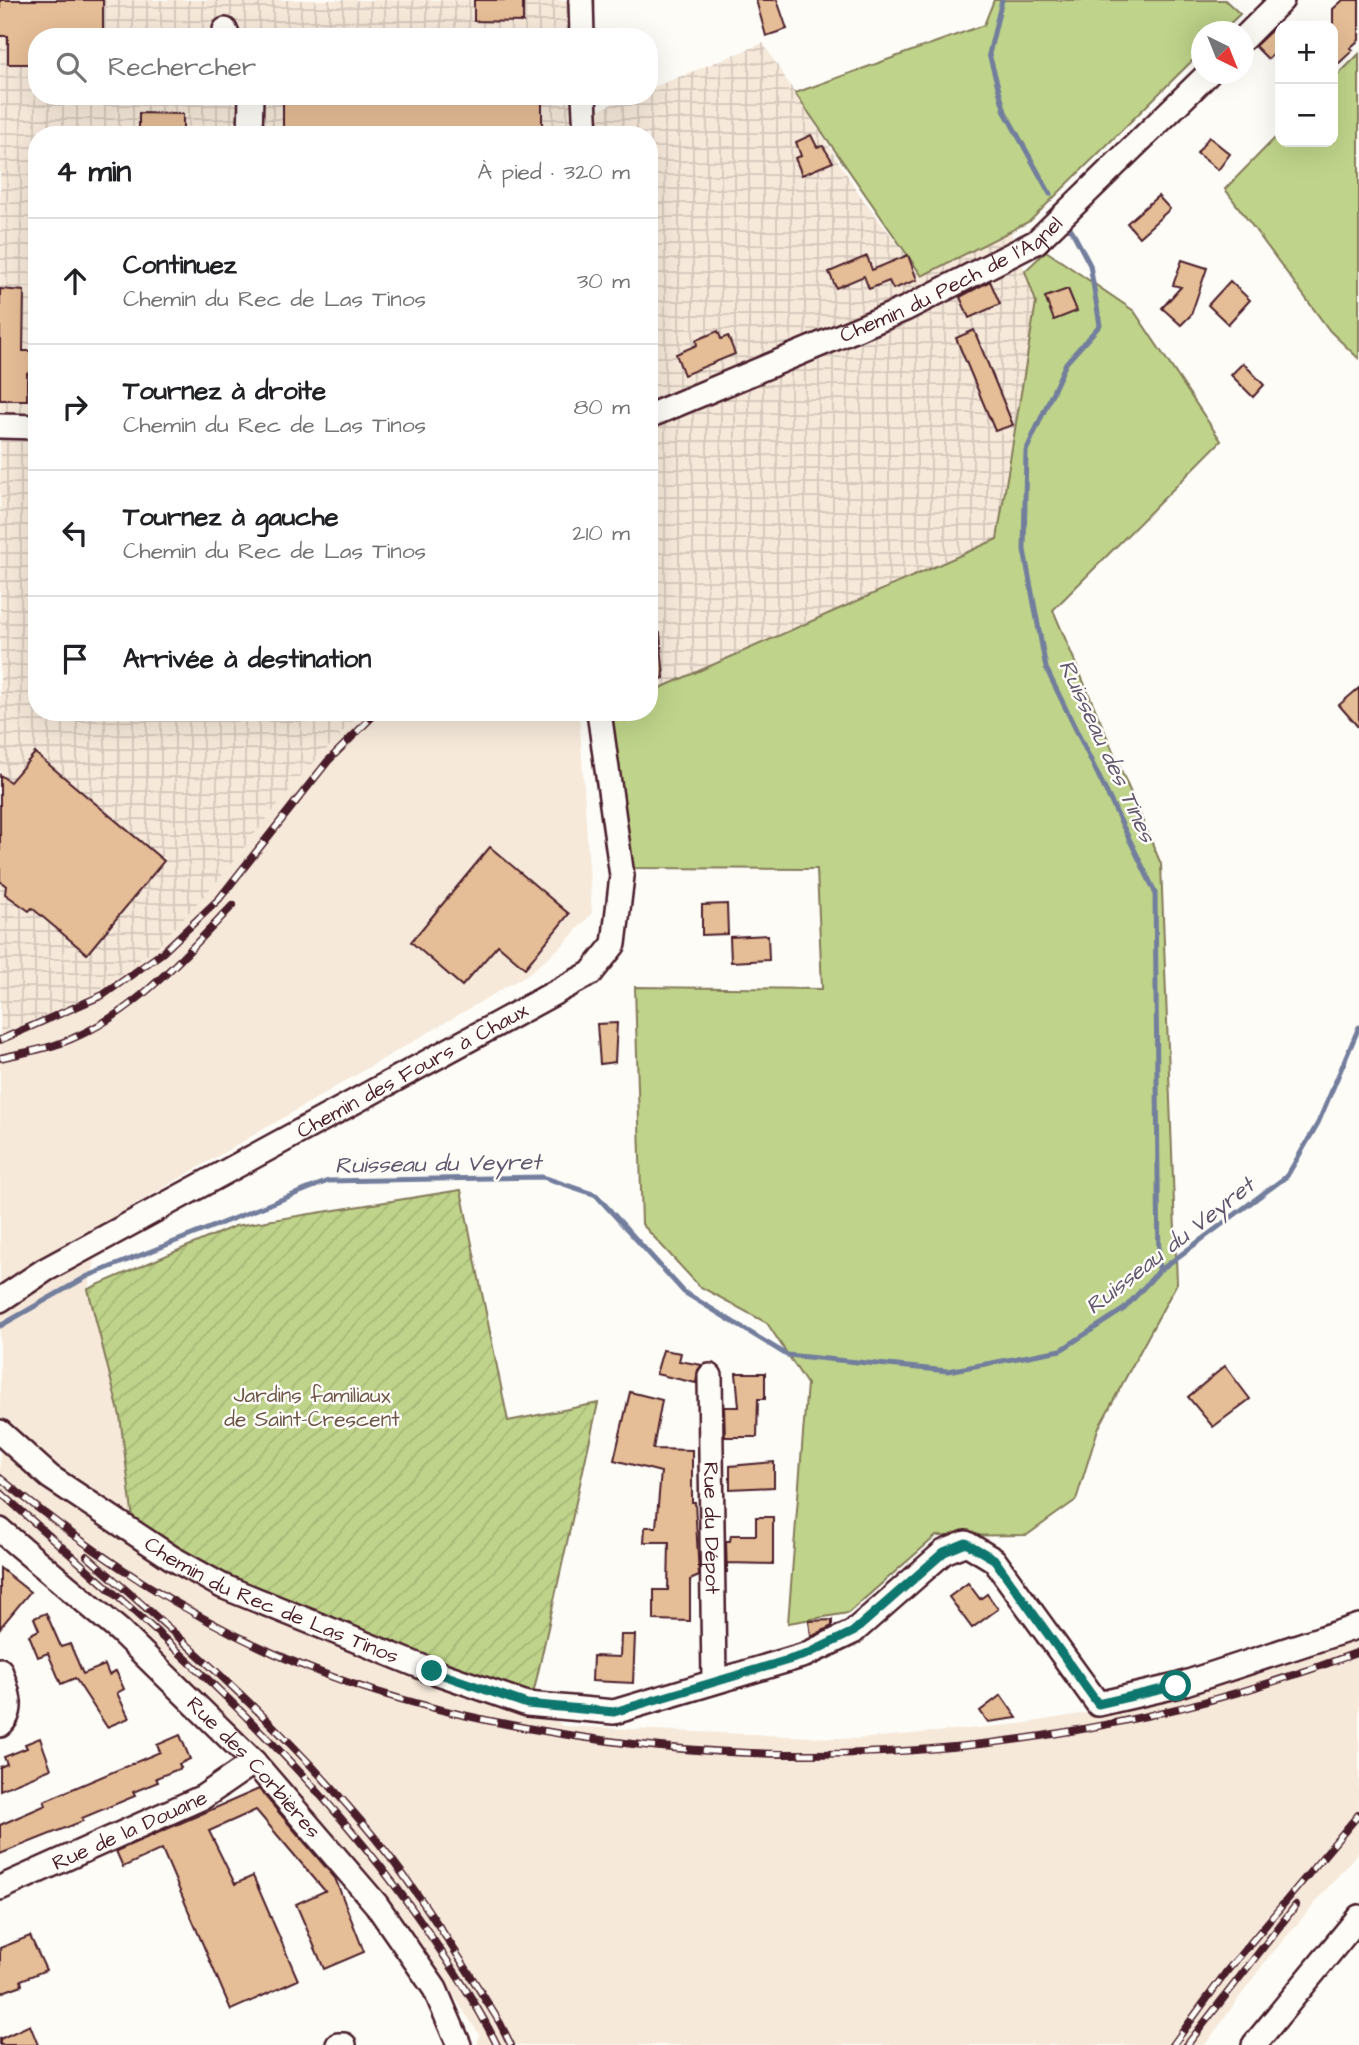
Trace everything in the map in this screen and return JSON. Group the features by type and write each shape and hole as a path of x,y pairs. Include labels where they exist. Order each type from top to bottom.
{"street":[{"path":"581,0 582,28"},
{"path":"1254,28 1282,0"},
{"name":"Chemin du Pech de l'Agnel","path":"658,412 905,309 1036,242 1198,84"},
{"path":"250,126 251,105"},
{"path":"584,105 586,126"},
{"path":"0,426 28,426"},
{"name":"Chemin des Fours à Chaux","path":"0,1300 46,1270 591,973 614,944 622,876 600,721"},
{"name":"Rue du Dépot","path":"710,1376 714,1680"},
{"name":"Chemin du Rec de Las Tinos","path":"0,1432 50,1477 172,1558 222,1586 432,1671 527,1704 614,1712 805,1655 853,1632 944,1552 966,1543 994,1559 1098,1704 1176,1686 1359,1626"},
{"name":"Rue des Corbières","path":"0,1530 120,1631 254,1762 376,1904 435,1989 459,2045"},
{"path":"0,1670 11,1701 5,1721 0,1725"},
{"name":"Rue de la Douane","path":"0,1888 203,1797 254,1762"},
{"path":"1254,2045 1359,1917"},
{"path":"338,2045 344,2045"}],"shaded area":[{"path":"0,0 596,0 594,28 28,28 28,105 588,105 588,114 610,105 658,105 658,85 763,43 860,195 922,276 1010,230 1036,302 1024,390 997,539 658,689 658,126 28,126 28,721 353,721 302,775 219,879 157,947 93,994 21,1026 0,1031"},
{"path":"353,721 580,721 592,913 563,945 528,974 104,1223 88,1289 120,1416 134,1528 533,1695 562,1726 857,1739 1021,1724 1103,1710 1359,1631 1359,1851 1265,1962 1205,2045 477,2045 479,2034 397,1912 268,1761 125,1624 0,1517 0,1031 22,1026 93,994 219,879 302,775"}],"green space":[{"path":"994,0 1225,0 1240,14 1233,21 1191,21 1191,62 1030,221 922,276 795,93 984,25"},
{"path":"1359,54 1359,359 1330,331 1225,189 1275,138 1275,147 1338,147 1338,75"},
{"path":"1046,251 1134,311 1221,441 1053,610 1161,864 1177,1283 1098,1429 1076,1500 1027,1535 936,1536 848,1613 788,1623 807,1384 767,1323 699,1286 642,1224 635,987 822,989 817,869 633,868 607,721 658,721 658,689 997,539 1036,302 1025,271"},
{"name":"Jardins familiaux de Saint-Crescent","path":"461,1190 508,1421 598,1403 533,1695 394,1649 215,1572 134,1528 120,1416 88,1289 235,1226"}],"building":[{"path":"0,0 103,0 103,28 28,28 28,64 8,64 8,36 0,36"},
{"path":"474,0 523,0 523,22 474,21"},
{"path":"756,0 777,0 787,29 766,36"},
{"path":"1343,0 1359,0 1359,40 1338,64 1338,21 1333,21 1333,9"},
{"path":"1274,28 1275,53 1268,59 1255,46"},
{"path":"283,105 542,105 542,126 283,126"},
{"path":"139,113 183,114 183,126 139,126"},
{"path":"811,135 817,147 823,146 833,162 802,175 795,158 801,156 796,142"},
{"path":"1209,137 1230,154 1218,170 1197,153"},
{"path":"1158,196 1170,209 1139,237 1127,223"},
{"path":"908,255 917,280 893,289 889,281 869,289 864,276 836,288 829,272 867,256 872,270"},
{"path":"1182,260 1207,268 1191,315 1181,325 1162,308 1181,287 1173,285"},
{"path":"990,281 1000,304 969,318 960,297"},
{"path":"1230,281 1250,300 1228,324 1208,305"},
{"path":"0,289 24,291 23,351 28,351 27,400 0,400"},
{"path":"1068,289 1077,311 1054,320 1045,297"},
{"path":"974,330 1013,425 995,431 956,338"},
{"path":"718,331 721,339 728,336 735,354 684,375 676,354 697,345 696,340"},
{"path":"1243,363 1264,385 1253,397 1231,375"},
{"path":"658,633 664,678 658,680"},
{"path":"1359,688 1359,728 1339,705"},
{"path":"35,753 164,861 87,954 32,908 29,911 5,894 6,886 0,881 0,775 10,782"},
{"path":"490,847 569,914 525,968 498,945 462,986 411,942"},
{"path":"727,904 728,934 702,935 702,905"},
{"path":"768,935 769,960 731,962 730,937"},
{"path":"617,1023 615,1062 600,1064 597,1024"},
{"path":"663,1350 681,1353 679,1361 702,1365 698,1370 696,1383 656,1374"},
{"path":"1225,1366 1250,1399 1213,1427 1188,1397"},
{"path":"736,1373 765,1373 765,1399 758,1399 757,1437 725,1437 724,1407 739,1407"},
{"path":"630,1392 662,1400 653,1449 692,1450 692,1502 695,1502 699,1576 690,1580 690,1621 654,1620 654,1590 668,1590 669,1542 644,1542 645,1527 656,1527 661,1472 614,1460"},
{"path":"774,1462 774,1487 730,1489 730,1466"},
{"path":"756,1517 773,1517 773,1564 727,1563 727,1573 726,1541 730,1541 731,1535 756,1535"},
{"path":"0,1568 30,1592 0,1628"},
{"path":"968,1583 980,1599 987,1594 998,1609 972,1628 949,1597"},
{"path":"46,1613 61,1647 70,1644 83,1674 105,1665 109,1675 116,1671 124,1689 117,1693 129,1718 107,1727 75,1678 61,1684 48,1653 38,1657 29,1635 39,1630 34,1618"},
{"path":"832,1620 832,1626 811,1637 809,1621"},
{"path":"621,1635 635,1635 633,1683 592,1681 593,1656 620,1657"},
{"path":"1001,1695 1017,1718 988,1722 980,1711"},
{"path":"180,1735 190,1759 179,1764 181,1768 156,1778 158,1782 133,1792 135,1796 82,1818 83,1821 0,1854 0,1825 46,1805 44,1801 160,1752 157,1745"},
{"path":"40,1738 51,1769 0,1790 0,1767 7,1764 4,1757 27,1748 25,1744"},
{"path":"259,1789 335,1878 364,1952 324,1969 296,1904 325,1891 256,1810 209,1831 235,1884 253,1876 298,1980 231,2010 162,1849 123,1867 116,1851"},
{"path":"30,1936 46,1970 21,1980 22,1985 0,1993 0,1948"},
{"path":"30,2025 38,2045 0,2045 0,2039"}],"waterway":[{"name":"Ruisseau des Tines","path":"1002,0 989,54 1005,112 1050,194"},
{"name":"Ruisseau des Tines","path":"1071,229 1090,265 1100,325 1066,363 1026,451 1024,550 1046,668 1155,892 1159,1271"},
{"name":"Ruisseau du Veyret","path":"0,1326 88,1276 328,1181 543,1177 596,1195 684,1292 787,1355 948,1371 1061,1350 1124,1309 1159,1271 1287,1176 1318,1123 1359,1027"}],"railway":[{"path":"0,1040 103,995 162,953 219,899 328,761 368,721"},
{"path":"0,1058 52,1046 105,1022 129,1006 173,967 233,905"},
{"path":"0,1478 70,1532 143,1582 219,1626 299,1664 360,1687 454,1713 550,1732 652,1746 755,1753 857,1753 959,1746 1061,1733 1162,1712 1261,1686 1359,1652"},
{"path":"0,1492 224,1695 328,1804 377,1862 422,1923 471,1998 497,2045"},
{"path":"87,1556 273,1726 375,1838 456,1952 511,2045"},
{"path":"1173,2045 1227,1971 1359,1814"},
{"path":"1187,2045 1296,1905"}],"route":[{"path":"432,1671 527,1704 614,1712 805,1655 853,1632 944,1552 966,1543 994,1559 1098,1704 1176,1686"}]}
